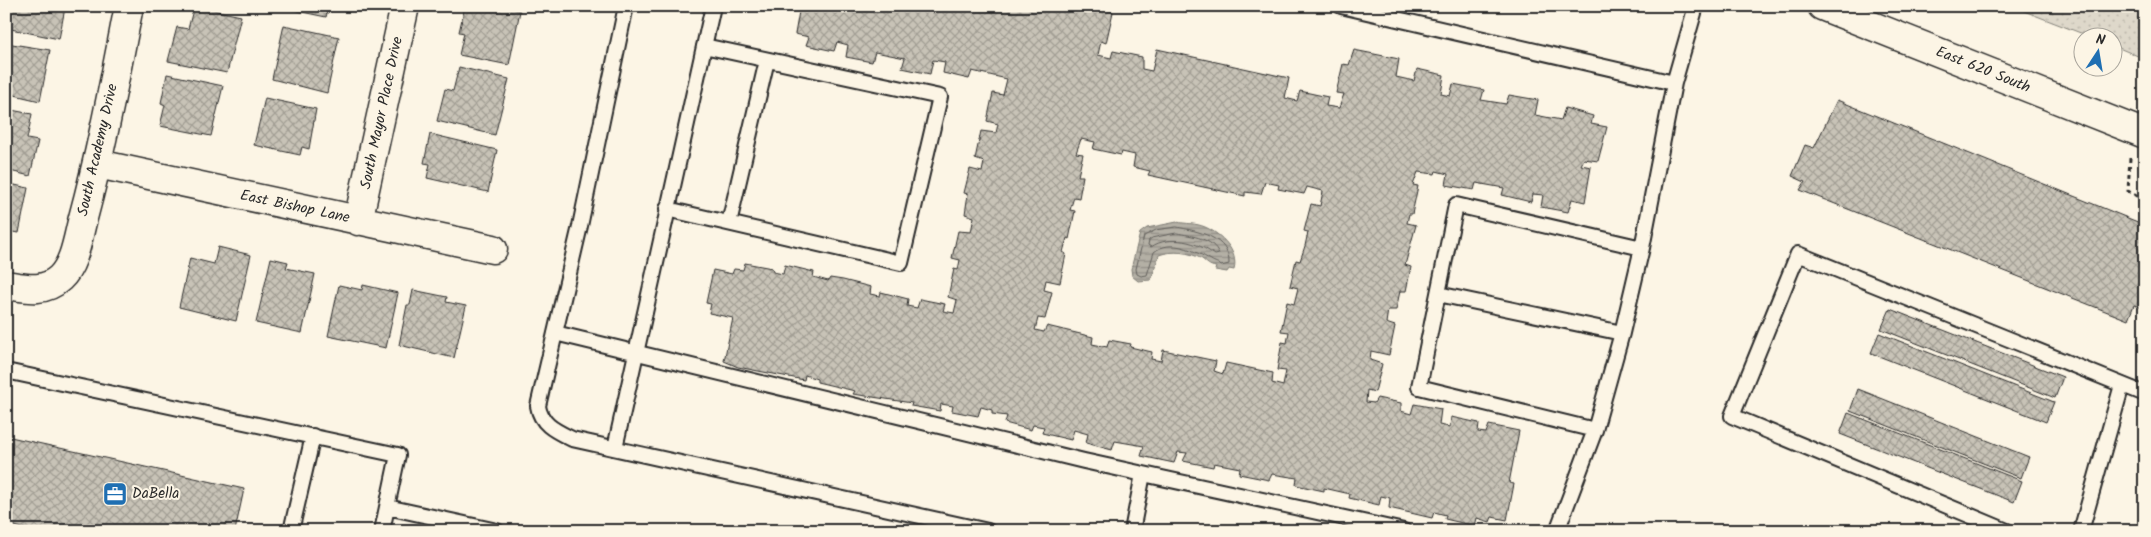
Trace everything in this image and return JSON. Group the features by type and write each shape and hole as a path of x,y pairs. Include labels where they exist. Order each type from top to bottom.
{"street":[{"name":"South Academy Drive","path":"6,285 37,289 50,285 61,277 72,258 98,164 129,6"},
{"name":"South Mayor Place Drive","path":"358,221 405,6"},
{"name":"East 620 South","path":"1822,6 2145,134"},
{"name":"East Bishop Lane","path":"98,164 493,249"}],"lane":[{"path":"626,6 580,226 538,406 540,417 552,429 572,439 988,531"},
{"path":"615,448 713,6"},
{"path":"1341,6 1674,83"},
{"path":"1557,531 1595,430 1622,333 1642,248 1674,83 1696,6"},
{"path":"667,209 901,263 940,97 704,46"},
{"path":"729,223 767,60"},
{"path":"1595,430 1419,387 1456,205 1642,248"},
{"path":"2007,531 1732,416 1798,254 2145,394"},
{"path":"1438,294 1622,333"},
{"path":"555,333 1143,474 1404,531"},
{"path":"6,371 398,455 382,531"},
{"path":"2081,531 2122,384"},
{"path":"291,531 313,436"},
{"path":"1132,531 1143,474"},
{"path":"387,507 497,531"}],"path":[{"path":"2128,191 2145,201"}],"shaded area":[{"path":"2011,6 2145,6 2145,59 2124,50 2124,28 2074,28 2074,30"}],"water":[{"path":"1177,222 1202,226 1223,239 1234,256 1234,270 1229,269 1227,272 1215,270 1216,267 1202,259 1181,252 1159,255 1151,280 1138,281 1132,276 1131,269 1140,233 1147,228"}],"building":[{"path":"7,6 58,6 65,8 59,39 6,28"},
{"path":"194,6 241,16 227,73 168,61 177,27 188,29"},
{"path":"283,6 329,6 326,17 283,8"},
{"path":"465,6 498,6 520,11 509,65 459,55 464,33 459,32"},
{"path":"800,6 1109,6 1108,11 1113,12 1106,43 1101,41 1098,55 1111,58 1113,51 1142,57 1142,69 1152,71 1157,49 1289,78 1285,98 1297,101 1300,91 1328,97 1326,106 1339,108 1344,94 1336,93 1343,64 1349,65 1354,50 1399,59 1396,77 1414,81 1417,69 1444,75 1441,94 1450,96 1453,84 1484,90 1481,100 1506,104 1509,95 1538,100 1535,115 1561,120 1565,108 1593,116 1591,124 1607,127 1598,161 1584,159 1581,165 1591,167 1585,202 1572,199 1568,212 1541,207 1543,195 1533,194 1531,202 1502,195 1504,188 1476,183 1474,190 1446,185 1448,174 1436,171 1435,174 1418,172 1413,185 1418,186 1412,214 1409,214 1407,223 1416,225 1405,265 1411,267 1406,291 1400,291 1396,310 1388,310 1386,323 1395,326 1389,355 1371,351 1370,360 1382,364 1375,392 1367,390 1366,402 1374,403 1377,398 1401,403 1401,411 1411,414 1414,404 1441,409 1439,425 1450,427 1451,417 1479,423 1478,432 1486,433 1489,425 1519,431 1509,483 1514,484 1507,520 1492,517 1490,522 1477,518 1475,526 1445,519 1446,515 1434,512 1432,518 1389,508 1390,498 1381,496 1379,505 1349,498 1350,494 1324,488 1324,491 1296,485 1297,478 1272,474 1269,480 1239,474 1240,468 1214,463 1213,467 1183,461 1187,453 1178,452 1174,463 1141,456 1144,446 1115,441 1112,450 1086,443 1088,434 1074,430 1071,440 1042,433 1044,427 1033,425 1031,430 1005,423 1007,416 992,414 992,410 981,407 978,416 952,411 953,406 941,404 940,411 911,406 912,403 853,394 855,391 817,382 817,379 805,375 804,380 738,367 724,361 733,318 709,313 711,304 706,303 713,270 732,274 734,269 743,270 745,263 772,268 773,272 783,274 785,265 814,272 813,277 828,281 830,278 871,287 870,294 880,296 881,292 908,299 907,306 917,308 920,299 945,304 943,311 954,313 957,300 948,297 954,269 958,270 960,260 952,258 958,231 971,232 974,217 965,214 968,194 964,193 970,169 982,172 984,162 975,159 981,131 996,133 998,124 987,121 993,93 1003,95 1007,79 972,71 969,79 943,73 945,62 933,60 930,74 902,68 905,58 875,52 872,62 846,57 848,45 837,42 834,51 806,45 809,37 795,34","holes":["1081,139 1095,142 1093,149 1121,155 1122,152 1135,155 1133,167 1150,171 1148,175 1245,196 1245,192 1261,194 1265,182 1279,185 1278,189 1304,194 1307,187 1323,191 1320,206 1311,204 1304,231 1308,232 1305,246 1300,261 1296,260 1290,286 1298,288 1294,304 1287,302 1281,331 1289,332 1287,343 1282,342 1277,370 1286,371 1283,386 1272,383 1273,373 1226,363 1223,374 1214,371 1216,361 1163,350 1161,361 1151,359 1152,352 1130,347 1131,344 1109,340 1107,347 1092,344 1093,337 1047,326 1044,332 1035,330 1038,318 1045,319 1052,292 1044,290 1046,280 1060,283 1066,254 1063,252 1067,238 1069,239 1075,211 1070,210 1074,197 1079,198 1083,176 1078,176 1083,154 1076,153"]},
{"path":"284,25 339,37 327,93 272,79"},
{"path":"6,43 50,50 40,101 6,93"},
{"path":"459,67 509,79 495,135 437,121 445,89 453,91"},
{"path":"167,74 223,86 211,136 160,126 165,105 161,103"},
{"path":"265,98 316,109 309,149 302,147 300,155 254,145"},
{"path":"1837,100 2145,225 2145,309 2134,305 2128,320 1800,190 1805,182 1792,176 1805,145 1814,148"},
{"path":"6,109 32,114 27,139 38,141 30,176 6,170"},
{"path":"430,134 497,150 488,192 427,178 430,164 424,163"},
{"path":"6,183 28,188 19,233 6,231"},
{"path":"218,247 251,255 236,321 179,307 190,258 214,264"},
{"path":"271,258 288,262 286,268 315,274 302,333 256,323"},
{"path":"339,285 362,290 363,285 398,293 386,348 328,336"},
{"path":"413,290 447,297 446,302 466,306 454,358 399,345 407,305 410,305"},
{"path":"1890,309 2063,377 2055,398 1881,329"},
{"path":"1879,333 2054,402 2046,422 1871,353"},
{"path":"1858,389 2029,457 2021,478 1850,411"},
{"path":"1848,413 2022,481 2014,502 1840,434"},
{"path":"6,436 244,489 235,531 36,531 6,524"}],"place":[{"name":"DaBella","path":"115,494"}]}
